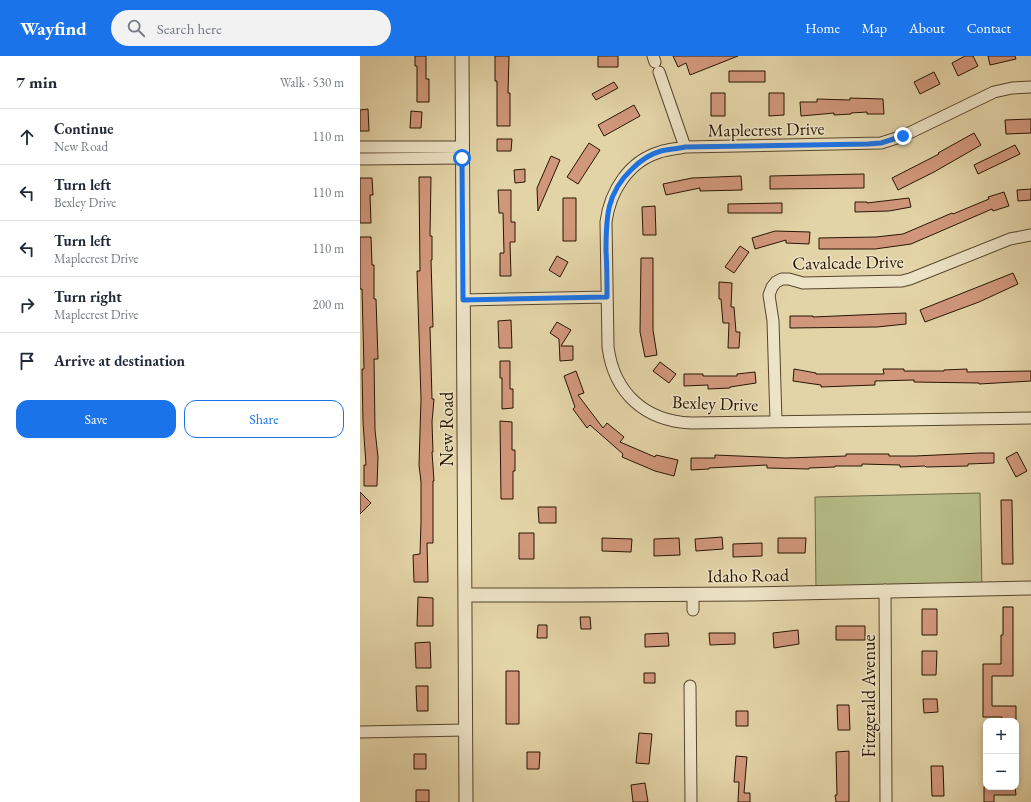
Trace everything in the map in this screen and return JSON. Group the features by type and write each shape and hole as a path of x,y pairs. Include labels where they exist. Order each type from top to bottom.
{"street":[{"name":"New Road","path":"462,56 466,802"},
{"path":"656,63 685,147"},
{"name":"Maplecrest Drive","path":"607,297 606,222 615,190 628,172 645,159 661,151 685,147 881,143 903,136 994,92 1012,88 1031,88"},
{"path":"360,147 462,152"},
{"path":"360,159 462,152"},
{"name":"Cavalcade Drive","path":"776,421 773,321 769,300 770,289 776,282 789,279 803,283 902,281 1010,239 1031,235"},
{"path":"463,300 607,297"},
{"name":"Bexley Drive","path":"607,297 608,347 612,366 617,379 624,390 642,408 660,417 680,422 1031,418"},
{"name":"Idaho Road","path":"465,595 577,596 1031,588"},
{"name":"Fitzgerald Avenue","path":"885,590 886,802"},
{"path":"693,594 693,610"},
{"path":"690,686 691,802"},
{"path":"360,732 465,730"}],"green space":[{"path":"980,493 982,588 816,592 815,497"}],"building":[{"path":"415,56 426,56 426,79 429,79 429,102 417,102 417,66 415,66"},
{"path":"495,56 509,56 508,93 510,93 510,126 497,126 497,81 495,81"},
{"path":"598,56 618,56 618,67 598,67"},
{"path":"673,56 738,56 690,75 686,63 678,67"},
{"path":"965,56 973,56 978,66 958,76 952,63"},
{"path":"988,56 1015,56 1016,59 990,65"},
{"path":"729,71 765,71 765,82 729,82"},
{"path":"934,72 940,84 920,94 914,82"},
{"path":"614,82 618,88 596,100 592,94"},
{"path":"711,93 725,93 725,116 711,116"},
{"path":"769,93 784,93 784,115 769,116"},
{"path":"850,98 883,99 884,114 867,114 867,112 801,116 800,102 817,102 817,99 850,100"},
{"path":"634,105 640,116 604,136 598,125"},
{"path":"368,109 369,131 360,131 360,110"},
{"path":"411,111 422,112 421,128 410,128"},
{"path":"1031,119 1031,133 1006,134 1005,120"},
{"path":"974,133 981,145 934,172 898,190 892,178 939,154 938,153"},
{"path":"497,139 512,139 511,151 497,151"},
{"path":"589,143 600,150 578,184 567,177"},
{"path":"1015,145 1020,154 978,174 974,165"},
{"path":"551,156 560,160 538,211 537,188"},
{"path":"525,169 525,182 515,183 514,170"},
{"path":"864,174 864,188 770,189 770,176"},
{"path":"741,176 742,190 700,191 700,188 666,195 663,184 692,178"},
{"path":"419,177 431,177 430,236 432,236 431,260 433,327 430,327 432,399 434,399 432,452 434,481 433,543 427,543 428,582 414,582 413,555 420,554 421,522 421,482 419,465 421,399 417,271 420,271"},
{"path":"360,178 372,178 373,195 370,195 371,223 360,223"},
{"path":"1031,189 1031,200 1018,201 1017,190"},
{"path":"498,190 511,190 511,222 515,222 515,242 510,242 511,276 500,276 500,253 504,253 503,213 499,213"},
{"path":"1004,192 1009,206 993,211 992,209 911,244 875,249 819,249 819,238 876,237 903,234 989,199 988,197"},
{"path":"563,198 576,198 576,241 563,241"},
{"path":"909,198 911,207 889,211 855,212 855,202 867,203"},
{"path":"782,203 782,213 728,213 728,204"},
{"path":"655,206 656,235 643,235 642,207"},
{"path":"775,231 810,232 809,244 786,243 786,240 755,249 752,238"},
{"path":"360,237 371,237 372,265 374,265 374,299 376,299 378,359 374,359 375,430 378,457 377,486 364,486 364,465 366,465 363,422 362,369 364,369 362,289 360,289"},
{"path":"740,246 749,252 734,273 725,267"},
{"path":"557,256 568,262 560,277 549,270"},
{"path":"641,258 653,258 653,330 657,355 645,357 640,332"},
{"path":"1013,273 1018,284 979,302 925,322 920,310"},
{"path":"719,282 732,283 731,307 734,307 736,332 740,332 739,348 728,348 729,323 723,323 721,299 719,299"},
{"path":"906,313 906,324 877,327 790,328 790,316 813,317"},
{"path":"511,320 512,348 499,348 498,321"},
{"path":"557,322 571,330 561,346 573,346 573,360 560,361 559,339 550,333"},
{"path":"500,361 510,361 510,389 513,389 513,408 502,409 502,378 500,378"},
{"path":"660,362 676,374 669,383 653,371"},
{"path":"794,369 816,374 884,374 883,369 904,369 904,371 944,371 967,369 967,372 1031,371 1031,381 979,384 914,382 914,380 875,381 875,385 821,387 821,385 793,381"},
{"path":"576,371 584,393 578,395 603,428 607,423 624,437 620,442 655,457 656,455 678,460 674,476 655,471 622,457 623,454 590,425 587,428 573,409 575,407 564,376"},
{"path":"755,372 756,383 730,388 708,389 708,385 684,386 684,374 703,374 703,376 737,376 737,374"},
{"path":"500,421 512,422 512,450 515,450 513,499 501,499"},
{"path":"1017,452 1027,471 1016,477 1006,458"},
{"path":"994,453 994,463 968,464 968,466 926,467 900,467 900,465 862,464 862,466 835,466 809,469 767,468 767,465 691,470 691,458 715,458 715,455 786,458 846,456 846,454 889,454 889,456 915,456"},
{"path":"360,492 371,503 360,514"},
{"path":"1001,500 1012,500 1013,564 1002,564"},
{"path":"538,507 556,507 556,523 539,523"},
{"path":"519,533 534,533 534,559 519,559"},
{"path":"722,537 723,549 696,551 695,539"},
{"path":"602,538 632,539 631,552 602,551"},
{"path":"679,538 680,555 654,556 654,539"},
{"path":"778,538 806,538 805,553 778,553"},
{"path":"762,543 762,556 733,557 733,544"},
{"path":"418,597 433,598 433,626 417,626"},
{"path":"1003,607 1013,607 1013,676 992,676 992,706 1016,706 1016,718 983,717 983,664 1001,664 1001,635 1003,635"},
{"path":"922,609 937,609 937,635 922,635"},
{"path":"580,617 590,617 591,629 581,629"},
{"path":"538,625 547,625 547,638 537,638"},
{"path":"836,626 865,626 865,640 836,640"},
{"path":"798,630 799,644 774,648 773,633"},
{"path":"668,633 669,646 645,647 645,634"},
{"path":"709,633 735,633 735,644 710,645"},
{"path":"430,642 431,668 416,668 415,643"},
{"path":"922,651 937,651 936,675 922,675"},
{"path":"506,671 519,671 519,724 506,724"},
{"path":"644,673 655,673 655,683 644,683"},
{"path":"416,686 428,686 428,711 417,711"},
{"path":"923,699 937,699 938,712 924,713"},
{"path":"837,705 849,705 850,730 838,730"},
{"path":"736,711 748,711 748,726 736,726"},
{"path":"639,733 652,734 649,764 636,763"},
{"path":"849,751 849,802 836,802 836,752"},
{"path":"527,752 540,752 539,769 527,769"},
{"path":"414,754 426,754 426,769 414,769"},
{"path":"736,756 747,757 744,793 750,793 750,802 738,802 739,782 734,782"},
{"path":"931,766 943,766 944,796 932,796"},
{"path":"645,783 648,802 633,802 631,785"},
{"path":"416,790 429,790 429,802 416,802"},
{"path":"984,790 1015,790 1016,795 994,795 994,802 984,802"}],"route":[{"path":"462,158 463,300 607,297 606,222 609,207 615,190 628,172 653,154 661,151 685,147 868,144 881,143 903,136"}]}
